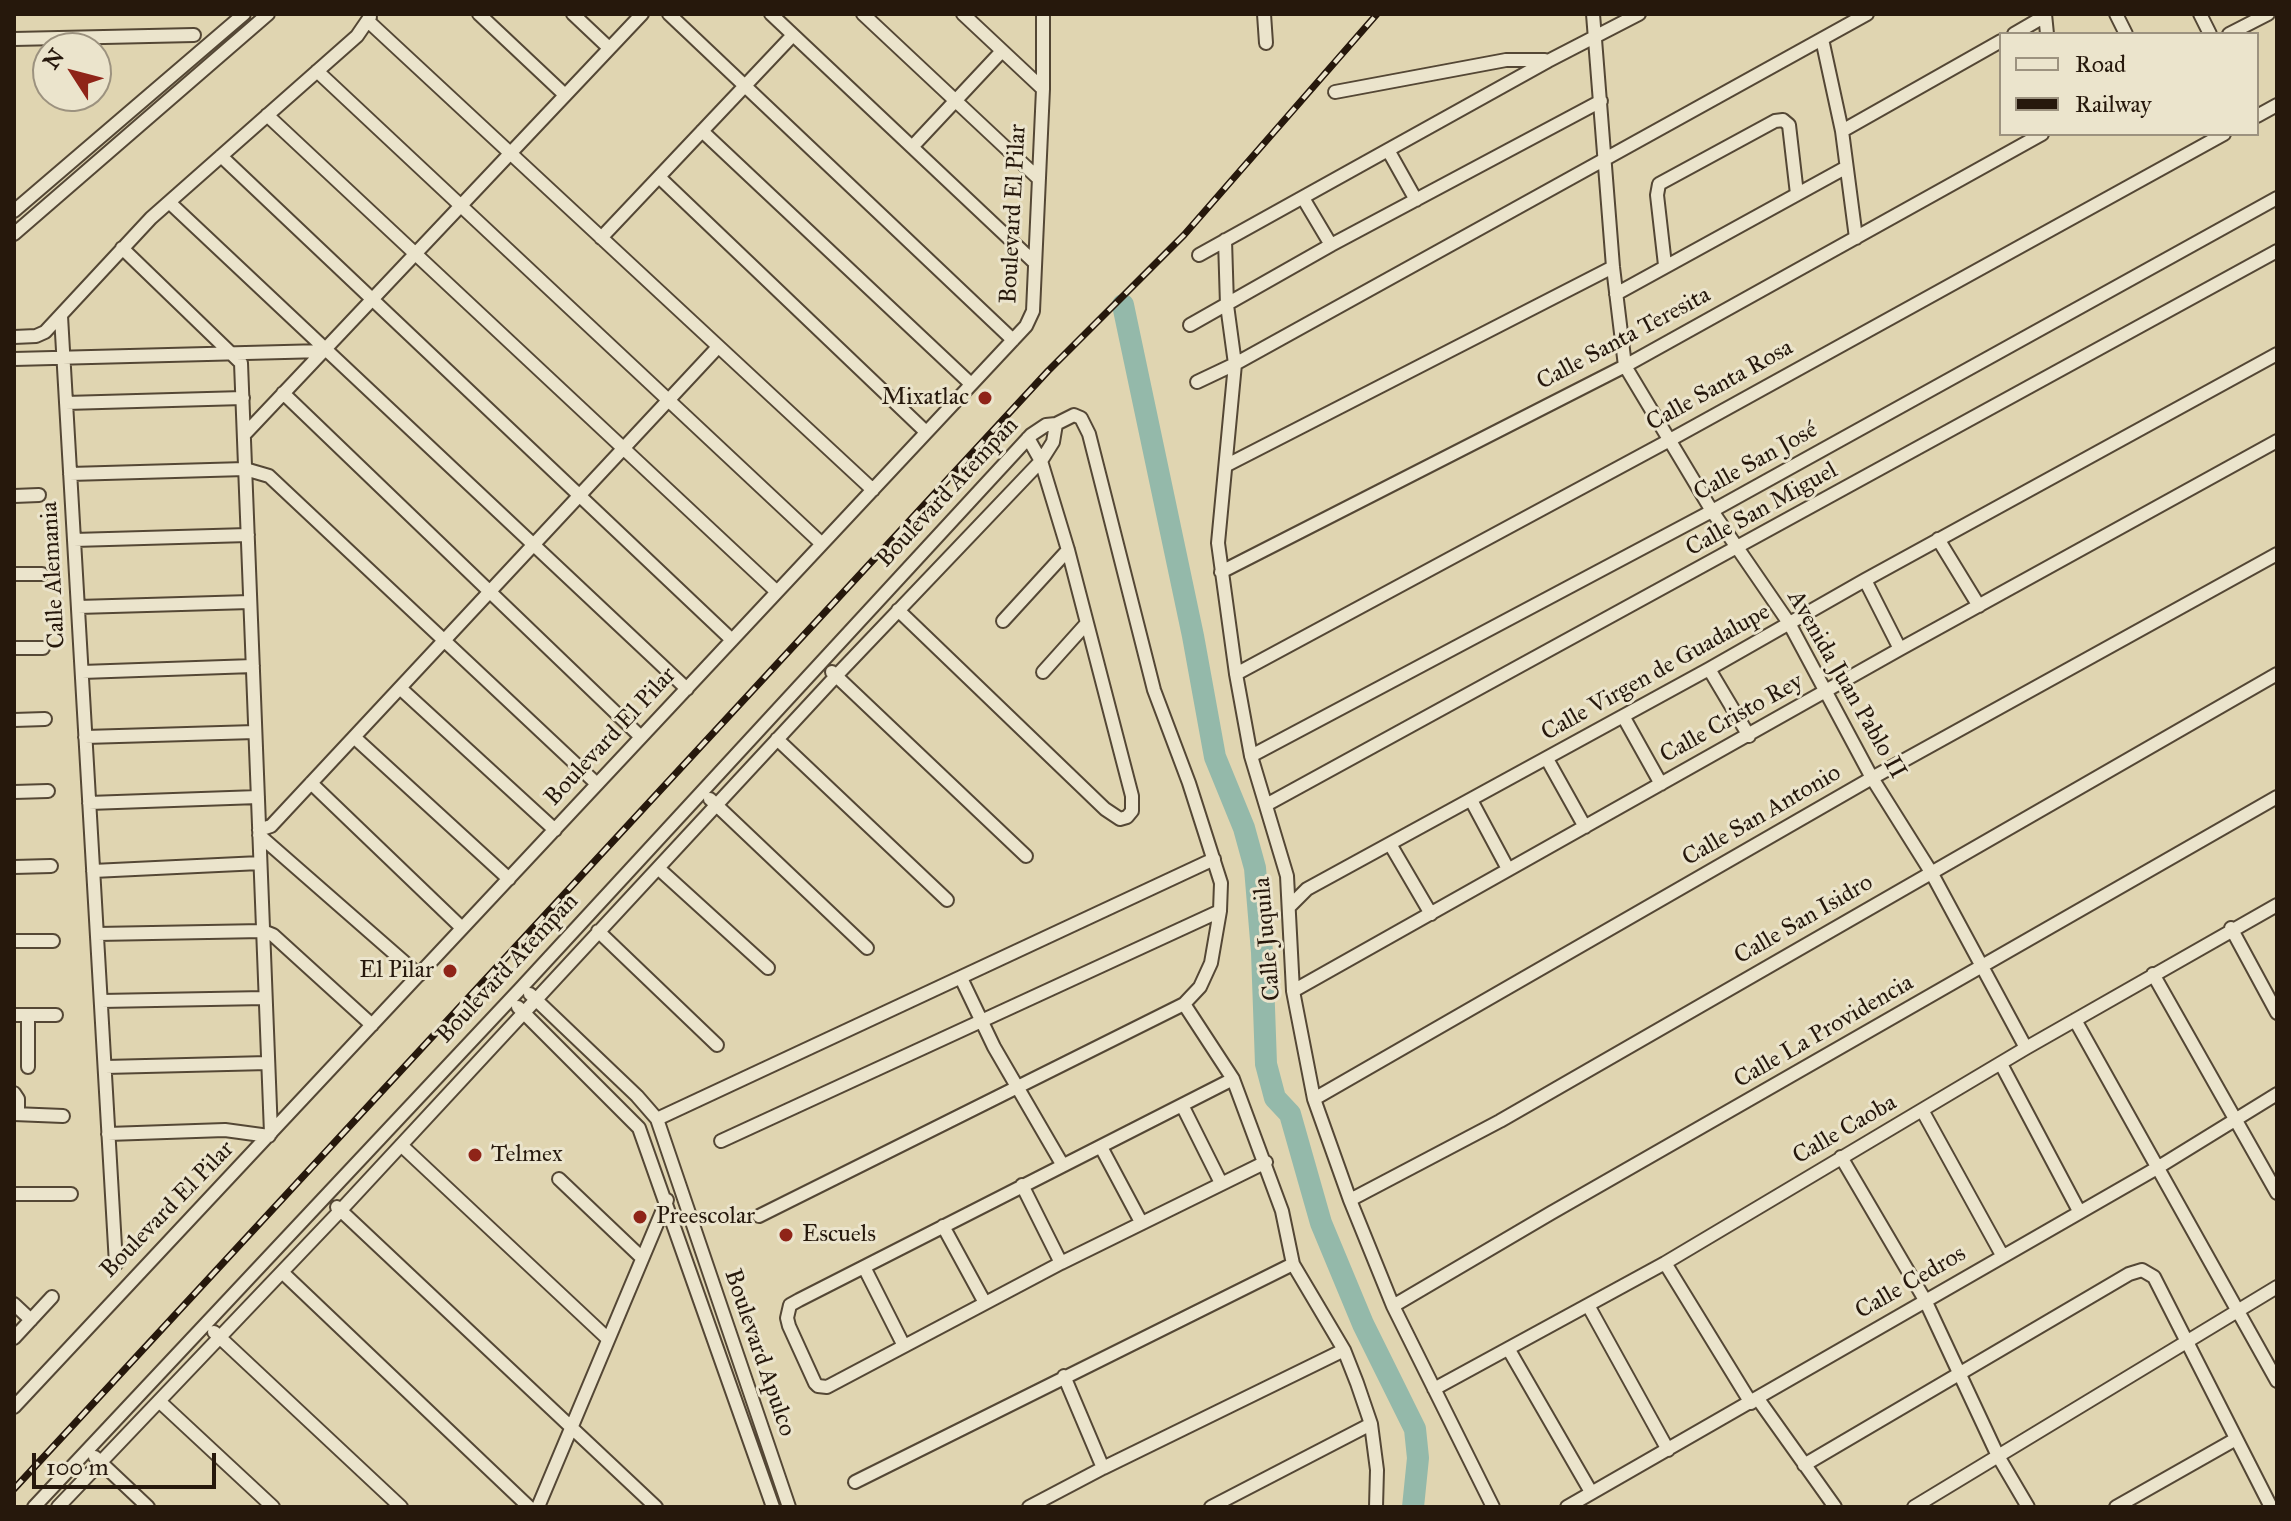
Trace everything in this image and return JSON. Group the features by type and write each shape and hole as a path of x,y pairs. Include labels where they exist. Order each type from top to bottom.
{"street":[{"path":"14,211 244,14"},
{"path":"14,234 268,14"},
{"path":"479,14 565,95"},
{"path":"573,14 609,48"},
{"path":"244,435 642,14"},
{"path":"669,14 1013,340"},
{"path":"771,14 1035,263"},
{"path":"863,14 1039,179"},
{"path":"963,14 1043,89"},
{"name":"Boulevard El Pilar","path":"14,1407 1026,326 1033,311 1043,89 1043,14"},
{"path":"1264,14 1266,43"},
{"name":"Avenida Juan Pablo II","path":"1593,14 1613,267 1625,366 1712,511 1789,623 1872,778 1931,872 2026,1048"},
{"path":"1199,255 1548,61 1639,14"},
{"path":"1197,382 1235,364 1867,14"},
{"path":"2116,14 2125,32"},
{"path":"2200,14 2209,32"},
{"path":"2233,32 2268,14"},
{"path":"2017,32 2045,15"},
{"path":"14,337 36,336 45,332 169,202 357,36 370,17 510,153 873,490"},
{"path":"14,39 194,35"},
{"path":"601,238 793,35"},
{"path":"1822,39 1842,131 1856,238"},
{"path":"1842,131 1999,42"},
{"path":"913,146 1002,51"},
{"path":"1335,92 1506,60 1548,61"},
{"path":"317,71 822,544"},
{"path":"1190,325 1331,245 1601,101"},
{"path":"2259,115 2277,105"},
{"path":"267,115 777,592"},
{"path":"1665,265 1657,195 1659,184 1775,121 1783,120 1789,125 1797,194"},
{"path":"702,131 971,384"},
{"name":"Calle Santa Teresita","path":"1221,572 1625,366 2038,136"},
{"name":"Calle Santa Rosa","path":"1236,674 1668,441 2220,136"},
{"path":"1388,150 1416,200"},
{"path":"221,156 732,640"},
{"path":"1616,294 1845,168"},
{"path":"659,177 926,432"},
{"path":"1303,198 1331,245"},
{"name":"Calle San José","path":"1251,756 1712,511 2277,198"},
{"path":"28,200 39,214"},
{"path":"169,202 687,689"},
{"name":"Calle Juquila","path":"1225,240 1227,305 1235,364 1218,543 1221,572 1251,756 1287,876 1293,991 1314,1099 1393,1306 1493,1507"},
{"path":"108,1134 225,1130 270,1135 241,363 122,248"},
{"name":"Calle San Miguel","path":"1266,805 2277,251"},
{"path":"1227,465 1613,267"},
{"name":"Calle Alemania","path":"61,316 116,1264"},
{"path":"259,833 271,826 718,347"},
{"path":"14,359 324,350"},
{"name":"Calle Virgen de Guadalupe","path":"1289,907 1307,889 2277,354"},
{"path":"283,393 641,737"},
{"path":"66,403 243,398"},
{"path":"759,1216 1184,1004 1200,987 1211,963 1220,911 1221,883 1154,690 1089,434 1081,418 1074,415 1056,424"},
{"name":"Boulevard Atempan","path":"34,1507 522,987 1028,438 1038,429 1056,424 1053,442 1041,461 716,804 340,1211 58,1507"},
{"path":"898,610 1105,809 1120,819 1127,817 1134,803 1068,550 1041,461 1028,438"},
{"name":"Calle Cristo Rey","path":"1293,991 2277,441"},
{"path":"70,474 245,469 269,476 597,784"},
{"path":"14,496 39,495"},
{"path":"74,540 248,535"},
{"path":"1938,539 1979,606"},
{"path":"1003,621 1068,550"},
{"name":"Calle San Antonio","path":"1314,1099 1872,778 2277,554"},
{"path":"14,574 42,574"},
{"path":"1865,580 1900,649"},
{"path":"78,607 250,602"},
{"path":"1043,672 1087,623"},
{"path":"14,648 43,648"},
{"path":"821,662 1026,856"},
{"path":"82,672 253,666"},
{"path":"1709,669 1749,736"},
{"name":"Calle San Isidro","path":"1350,1200 1500,1121 2277,674"},
{"path":"400,688 555,830"},
{"path":"1623,716 1661,784"},
{"path":"14,720 45,719"},
{"path":"85,737 255,732"},
{"path":"354,737 509,879"},
{"path":"777,739 947,900"},
{"path":"1547,759 1585,827"},
{"path":"311,783 462,928"},
{"path":"14,792 48,791"},
{"path":"702,791 867,948"},
{"path":"89,803 258,797"},
{"name":"Calle La Providencia","path":"1393,1306 2277,797"},
{"path":"1471,800 1508,869"},
{"path":"259,833 419,975"},
{"path":"1390,844 1431,914"},
{"path":"657,1119 1214,859"},
{"path":"93,871 260,863"},
{"path":"14,867 51,866"},
{"path":"658,868 768,968"},
{"path":"1287,876 1307,889"},
{"name":"Calle Caoba","path":"1434,1389 1589,1307 2231,928 2277,905"},
{"path":"721,1141 1220,911"},
{"path":"2231,928 2277,1013"},
{"path":"97,934 263,931 273,935 372,1025"},
{"path":"598,931 717,1045"},
{"path":"14,941 53,941"},
{"path":"2153,974 2277,1193"},
{"path":"961,978 1016,1086 1062,1164"},
{"name":"Boulevard Apulco","path":"522,987 637,1096 657,1119 789,1507"},
{"path":"101,1001 265,998"},
{"name":"Boulevard Apulco","path":"509,999 639,1128 773,1507"},
{"path":"1184,1004 1233,1079 1282,1211 1293,1264 1344,1350 1371,1424 1377,1470 1376,1507"},
{"path":"14,1015 56,1015"},
{"path":"28,1015 28,1067"},
{"path":"2075,1020 2277,1381"},
{"path":"105,1067 268,1063"},
{"path":"2001,1064 2079,1211"},
{"path":"1233,1079 790,1305 789,1326 818,1386 827,1387 1061,1263 1266,1162"},
{"name":"Calle Cedros","path":"1567,1507 2157,1168 2277,1094"},
{"path":"16,1095 16,1114 63,1116"},
{"path":"1182,1105 1221,1183"},
{"path":"1922,1110 2002,1255"},
{"path":"401,1145 607,1338"},
{"path":"1101,1147 1141,1222"},
{"path":"1841,1157 1925,1300 1998,1456 2028,1507"},
{"path":"559,1179 641,1257"},
{"path":"538,1507 641,1257 677,1183"},
{"path":"1022,1185 1061,1263"},
{"path":"14,1194 71,1194"},
{"path":"325,1198 656,1507"},
{"path":"943,1226 985,1303"},
{"path":"1665,1263 1755,1401 1835,1507"},
{"path":"855,1482 1293,1264"},
{"path":"864,1267 904,1346"},
{"path":"1804,1465 2129,1274 2142,1270 2154,1277 2271,1507"},
{"path":"282,1272 529,1507"},
{"path":"1914,1507 2277,1287"},
{"path":"14,1338 52,1297"},
{"path":"14,1304 31,1320"},
{"path":"1589,1307 1668,1450"},
{"path":"205,1325 401,1507"},
{"path":"1029,1507 1344,1350"},
{"path":"1509,1350 1591,1492"},
{"path":"1064,1376 1103,1468"},
{"path":"159,1401 273,1507"},
{"path":"1211,1507 1371,1424"},
{"path":"2116,1507 2236,1439"},
{"path":"87,1450 148,1507"}],"waterway":[{"path":"1123,305 1193,636 1215,757 1244,828 1255,868 1266,1064 1275,1098 1290,1114 1321,1223 1363,1324 1415,1429 1418,1458 1413,1507"}],"railway":[{"path":"14,1489 1048,371 1184,235 1377,14"}],"place":[{"name":"Mixatlac","path":"985,398"},
{"name":"El Pilar","path":"450,971"},
{"name":"Telmex","path":"475,1155"},
{"name":"Preescolar","path":"640,1217"},
{"name":"Escuels","path":"786,1235"}]}
